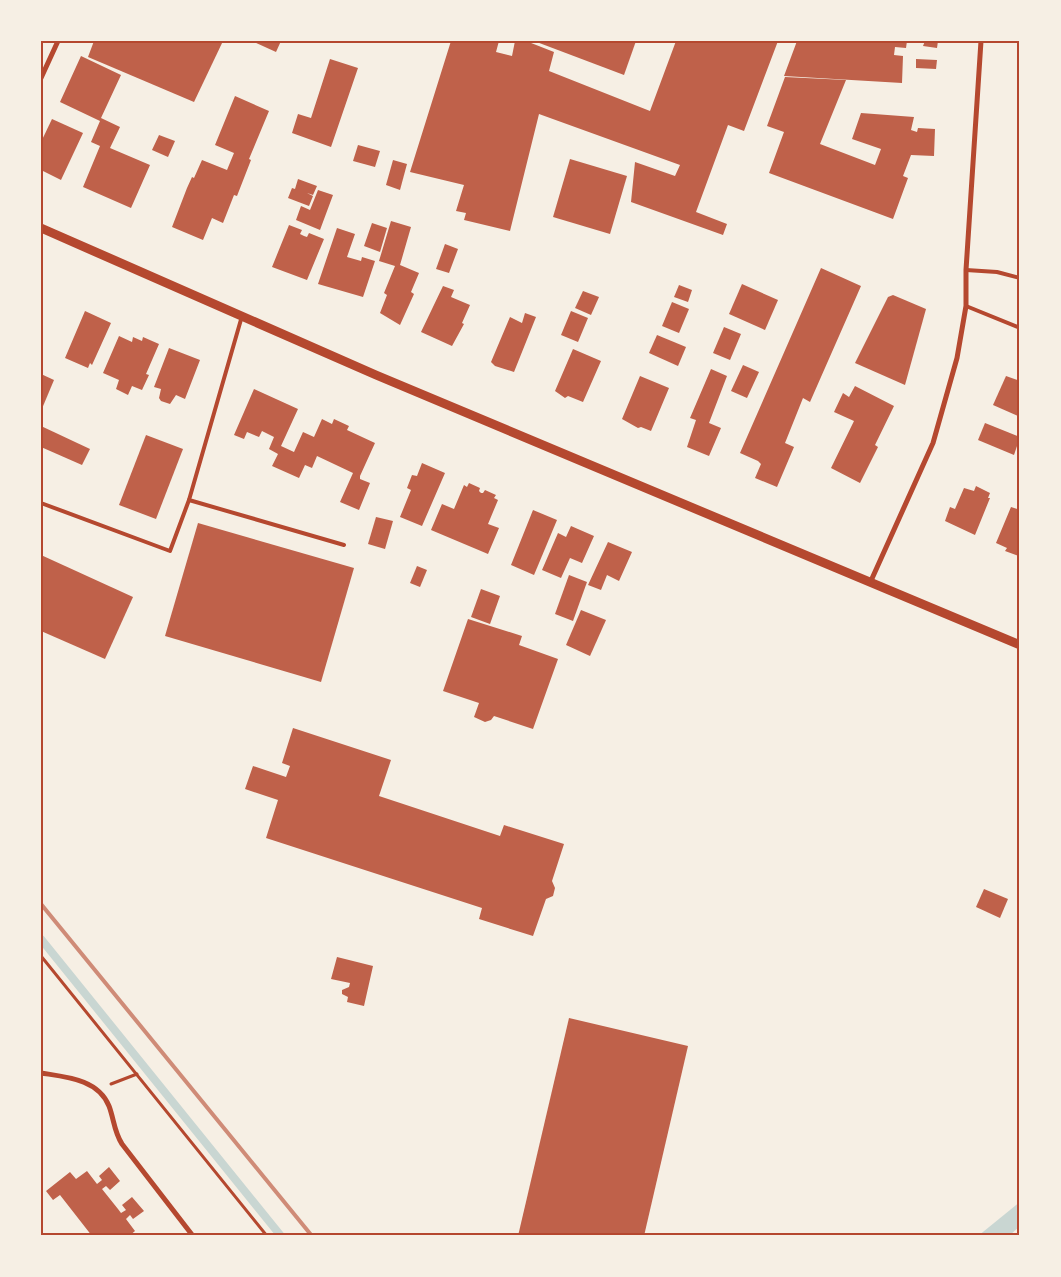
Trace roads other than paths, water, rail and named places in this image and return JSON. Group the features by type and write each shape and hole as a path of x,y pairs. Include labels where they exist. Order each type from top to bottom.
{"street":[{"path":"41,78 58,41"},
{"path":"870,584 933,443 958,358 966,306 966,270 981,41"},
{"path":"41,228 242,316 870,584 1020,645"},
{"path":"41,1073 77,1079 97,1090 109,1106 116,1134 122,1144 193,1236"}],"lane":[{"path":"966,270 997,272 1020,278"},
{"path":"966,306 1020,328"},
{"path":"41,503 170,551 189,500 242,316"},
{"path":"189,500 344,545"}],"waterway":[{"path":"41,939 281,1236"}],"railway":[{"path":"41,904 312,1236"}]}
